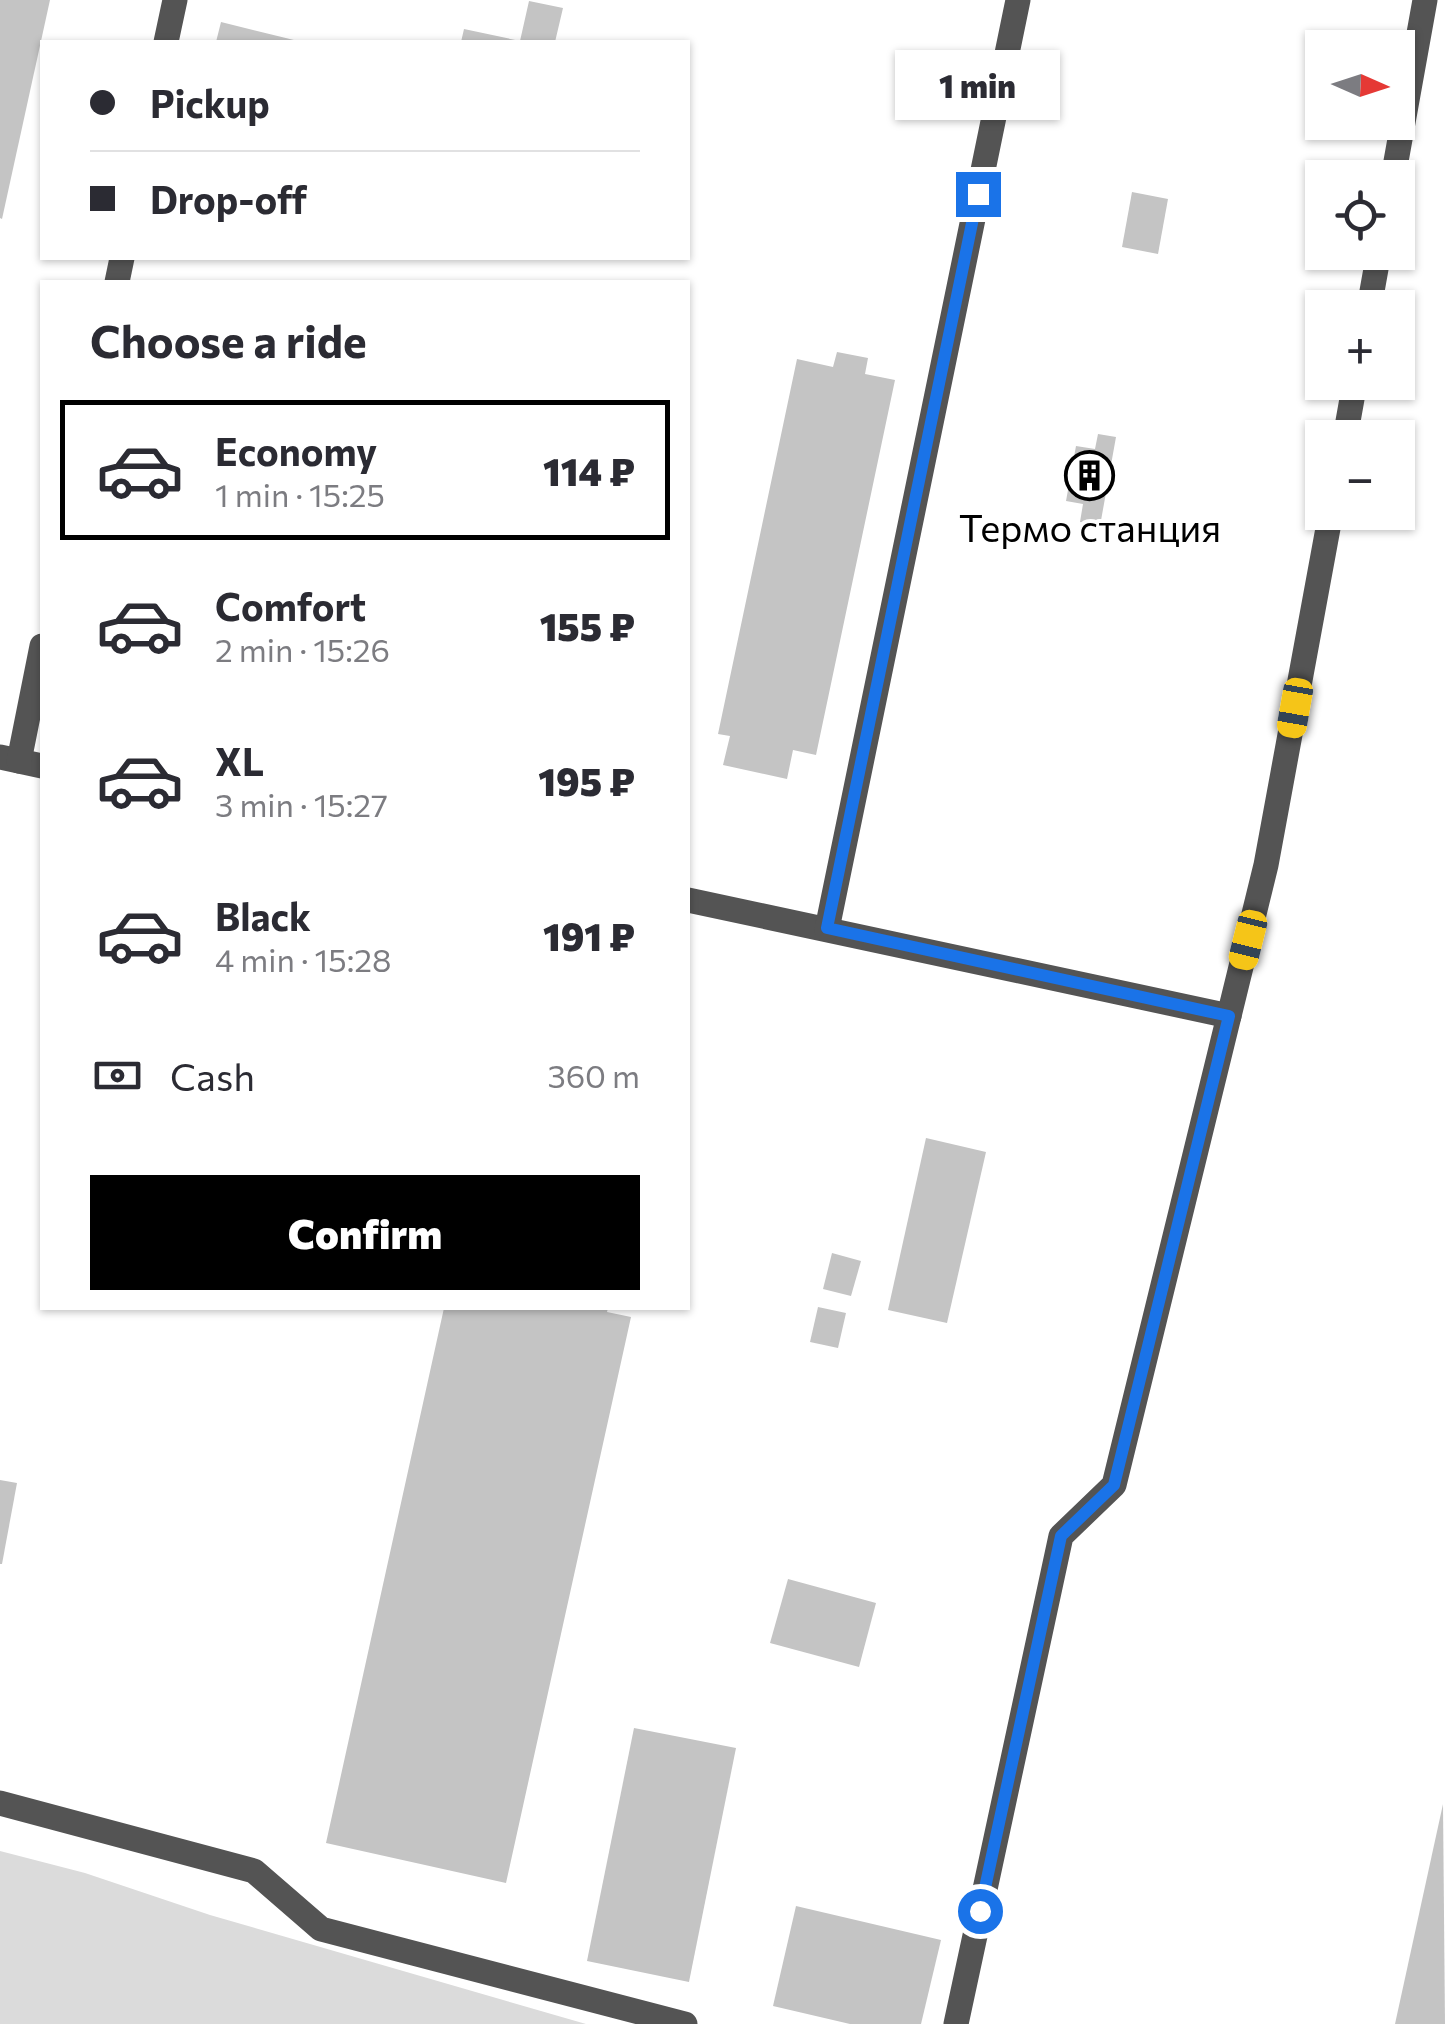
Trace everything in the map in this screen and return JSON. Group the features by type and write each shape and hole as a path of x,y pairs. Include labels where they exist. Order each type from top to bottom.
{"lane":[{"path":"166,40 174,0"},
{"path":"827,928 1018,0"},
{"path":"1395,160 1425,0"},
{"path":"956,2024 1061,1536 1114,1485 1266,865 1328,530"},
{"path":"21,761 40,657"},
{"path":"690,900 1229,1016"},
{"path":"0,1802 254,1871 321,1930 685,2024"}],"shaded area":[{"path":"0,1851 85,1873 210,1915 586,2024 0,2024"}],"building":[{"path":"0,0 50,0 2,219"},
{"path":"529,1 563,8 555,40 520,40"},
{"path":"221,22 294,40 216,40"},
{"path":"464,29 515,40 461,40"},
{"path":"1132,192 1168,199 1158,254 1122,247"},
{"path":"837,352 868,358 865,374 895,380 816,755 793,750 787,779 723,765 730,736 718,734 797,359 833,367"},
{"name":"Термо станция","path":"1098,434 1116,437 1100,526 1080,522 1083,504 1066,501 1076,446 1095,449"},
{"path":"926,1138 986,1152 947,1323 888,1310"},
{"path":"832,1253 861,1261 851,1296 823,1289"},
{"path":"818,1307 846,1313 838,1348 810,1342"},
{"path":"444,1310 608,1310 631,1317 506,1883 326,1843"},
{"path":"0,1480 17,1483 2,1564 0,1564"},
{"path":"788,1579 876,1603 859,1667 770,1643"},
{"path":"634,1728 736,1748 689,1982 587,1961"},
{"path":"1443,1804 1445,2024 1395,2024"},
{"path":"796,1906 941,1940 921,2024 850,2024 773,2006"}],"place":[{"name":"Термо станция","path":"1090,475"}],"route":[{"path":"978,194 827,928 1229,1016 1114,1485 1061,1536 980,1911"}]}
